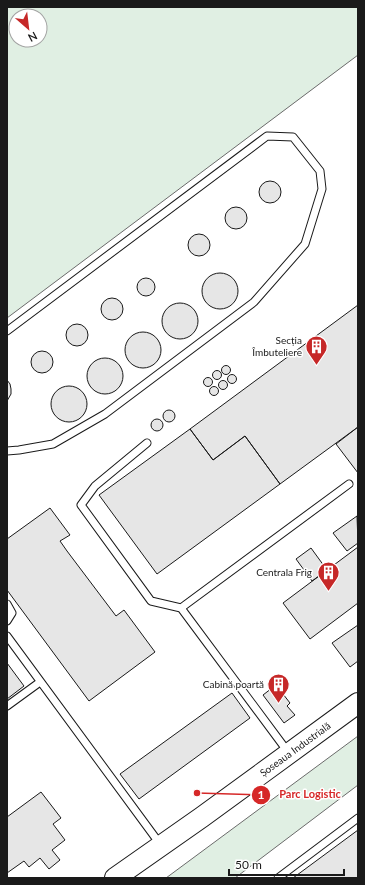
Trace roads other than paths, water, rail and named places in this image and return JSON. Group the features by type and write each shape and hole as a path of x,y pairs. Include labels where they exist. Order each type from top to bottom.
{"street":[{"name":"Șoseaua Industrială","path":"115,878 290,754 358,703"}],"lane":[{"path":"7,331 268,136 293,137 320,171 322,189 305,244 254,302 105,414 53,444 7,451"},
{"path":"148,443 95,486 81,505 151,601 181,608 290,754"},
{"path":"181,608 348,484"},
{"path":"7,604 12,613 7,621"},
{"path":"7,636 161,846"},
{"path":"7,706 40,682"},
{"path":"278,878 358,818"}],"place":[{"name":"Secția Îmbuteliere","path":"317,366"},
{"name":"Centrala Frig","path":"328,592"},
{"name":"Cabină poartă","path":"279,704"},
{"name":"Parc Logistic","path":"197,793"}]}
